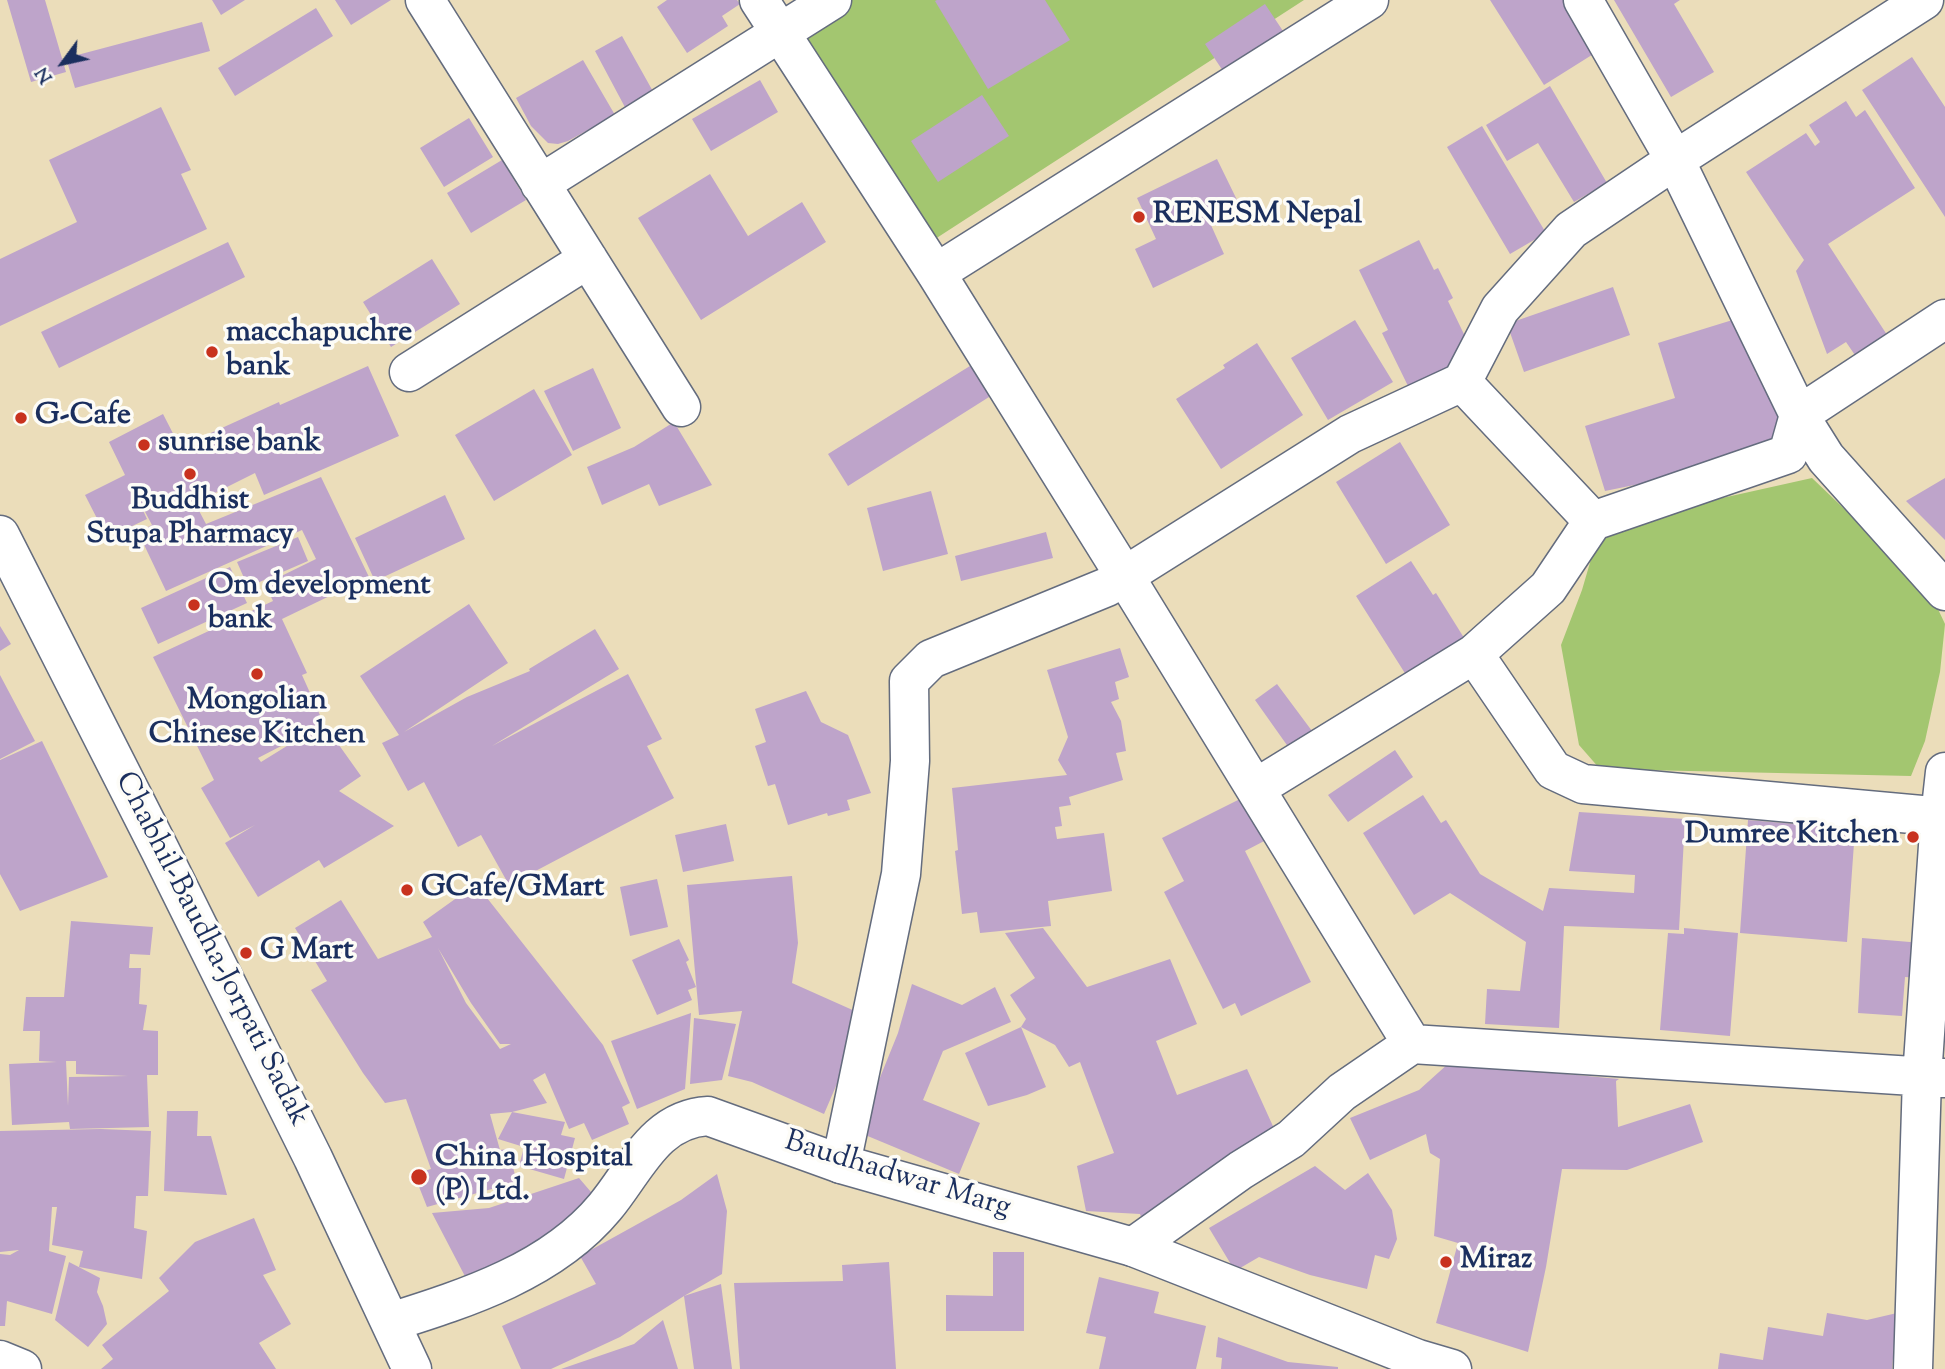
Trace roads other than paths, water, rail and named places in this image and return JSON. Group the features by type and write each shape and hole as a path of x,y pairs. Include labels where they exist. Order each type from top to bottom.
{"street":[{"path":"425,0 681,407"},
{"path":"759,0 936,274 1256,788 1412,1045"},
{"path":"540,184 832,0"},
{"path":"936,274 1369,0"},
{"path":"1583,0 1675,160 1799,415 1826,458 1945,590"},
{"path":"841,1164 901,874 911,761 909,681 930,659 1107,587 1350,434 1462,382 1500,309 1571,230 1924,0"},
{"path":"409,372 588,259"},
{"path":"1256,788 1474,654 1548,588 1593,521 1788,454 1799,415 1945,319"},
{"path":"1462,382 1593,521"},
{"name":"Chabhil-Baudha-Jorpati Sadak","path":"0,535 313,1158 412,1369"},
{"path":"1474,654 1553,771 1583,784 1942,817"},
{"path":"1913,1369 1934,1078 1945,772"},
{"path":"1133,1247 1241,1170 1291,1139 1342,1092 1412,1045 1934,1078"},
{"name":"Baudhadwar Marg","path":"391,1322 459,1300 542,1260 582,1230 604,1209 656,1138 674,1124 690,1117 708,1116 841,1164 1133,1247 1428,1366"},
{"path":"0,1360 22,1369"}],"place":[{"name":"RENESM Nepal","path":"1139,217"},
{"name":"macchapuchre bank","path":"212,352"},
{"name":"G-Cafe","path":"21,418"},
{"name":"sunrise bank","path":"144,445"},
{"name":"Buddhist Stupa Pharmacy","path":"190,474"},
{"name":"Om development bank","path":"194,605"},
{"name":"Mongolian Chinese Kitchen","path":"257,674"},
{"name":"Dumree Kitchen","path":"1913,837"},
{"name":"GCafe/GMart","path":"407,890"},
{"name":"G Mart","path":"246,953"},
{"name":"China Hospital (P) Ltd.","path":"419,1177"},
{"name":"Miraz","path":"1446,1262"}]}
